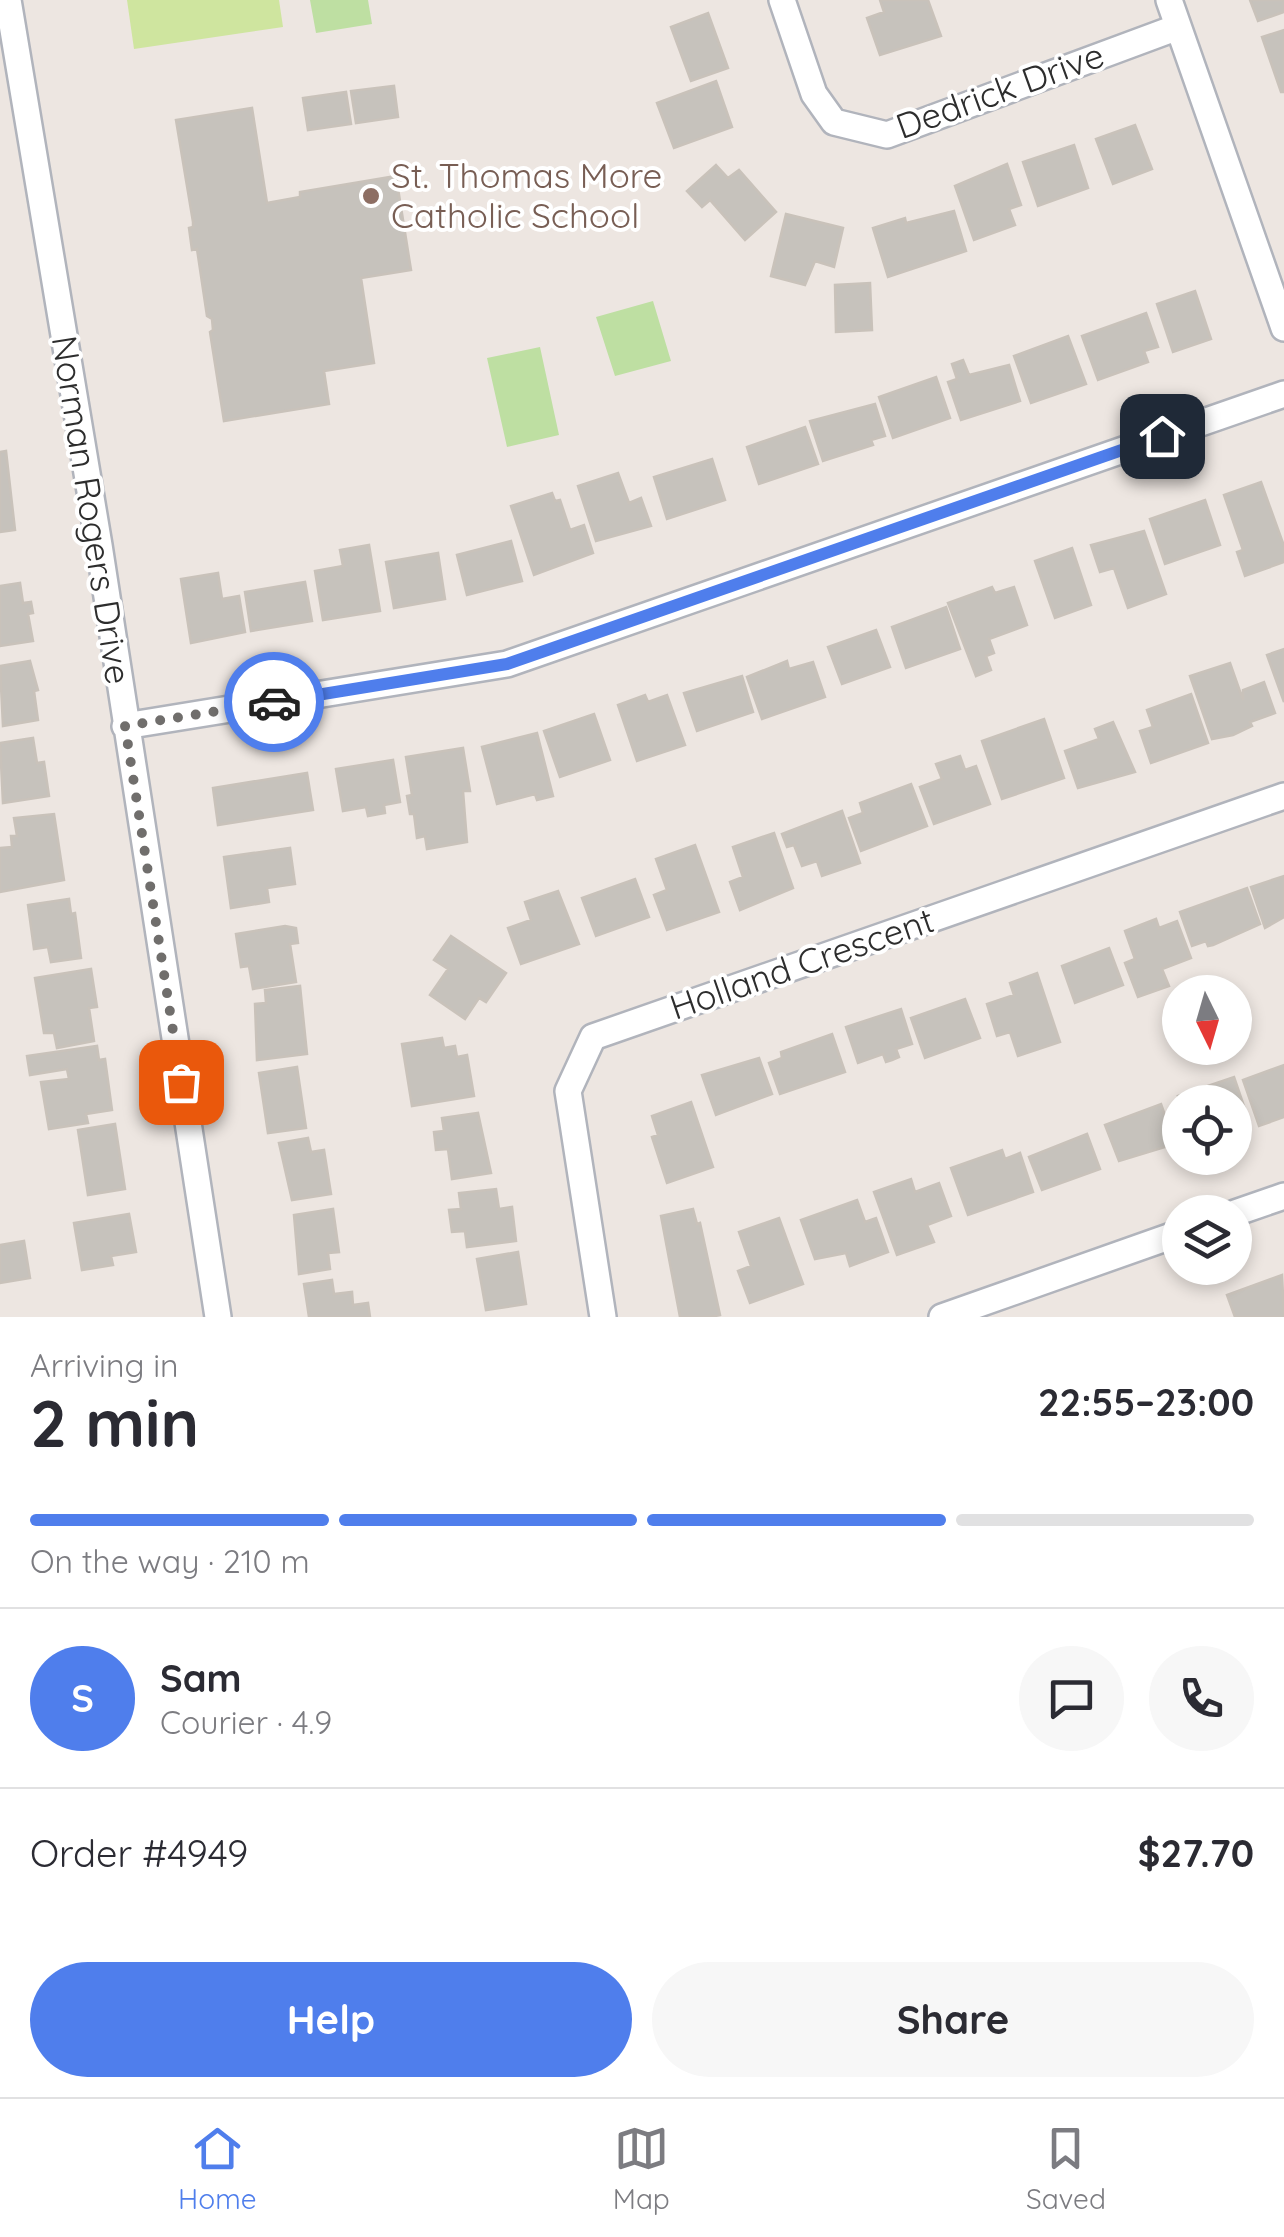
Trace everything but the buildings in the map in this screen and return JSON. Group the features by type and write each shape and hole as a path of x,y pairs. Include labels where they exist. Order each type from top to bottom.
{"street":[{"name":"Norman Rogers Drive","path":"8,0 218,1317"},
{"name":"Dedrick Drive","path":"782,0 814,94 834,122 887,135 1178,27"},
{"path":"1168,0 1284,328"},
{"path":"125,726 507,664 1284,394"},
{"name":"Holland Crescent","path":"602,1317 568,1091 593,1036 1284,796"},
{"path":"1252,1207 1284,1196"},
{"path":"942,1317 1162,1238"}],"green space":[{"path":"127,0 279,0 283,27 134,49"},
{"path":"310,0 368,0 372,24 316,33"},
{"path":"653,301 671,361 615,376 596,317"},
{"path":"540,347 559,435 507,447 487,358"}],"way so far":[{"path":"181,1082 125,726 274,702"}],"place":[{"name":"St. Thomas More Catholic School","path":"371,196"}],"route":[{"path":"274,702 507,664 1162,436"}]}
